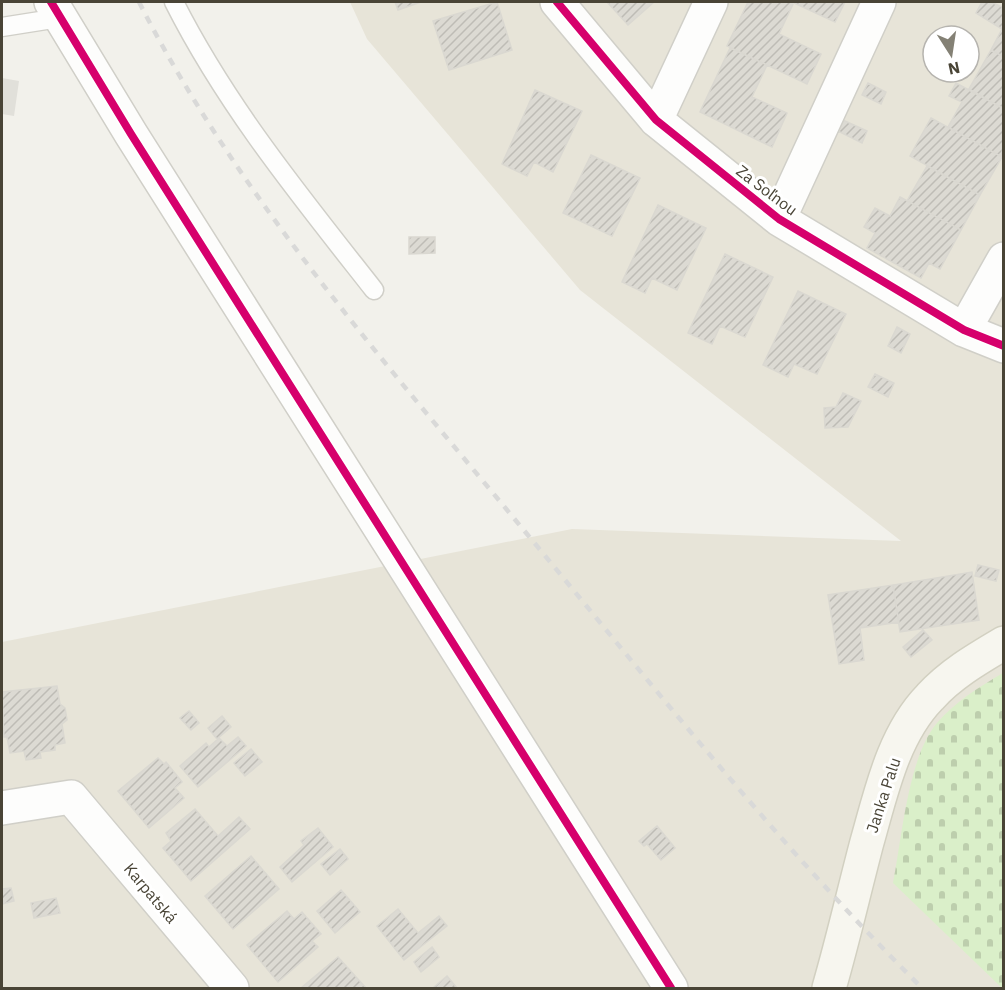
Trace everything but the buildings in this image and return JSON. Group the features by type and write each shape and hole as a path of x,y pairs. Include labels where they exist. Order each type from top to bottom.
{"main road":[{"name":"Janka Palu","path":"829,988 875,815 889,770 906,730 928,698 955,672 1004,644"}],"street":[{"name":"Za Soľnou","path":"557,2 656,120 779,219 964,330 1004,346"},
{"path":"656,120 711,2"},
{"path":"779,219 879,2"},
{"path":"55,10 671,988"},
{"path":"964,330 1004,259"},
{"name":"Karpatská","path":"2,808 71,797 232,988"}],"lane":[{"path":"174,2 228,99 274,163 374,290"},
{"path":"2,27 55,10"}],"shaded area":[{"path":"350,2 1003,2 1003,988 2,988 2,642 572,529 901,541 580,290 367,39"},
{"path":"2,78 19,81 14,116 2,114"}],"green space":[{"path":"1003,673 1004,988 1002,988 893,883 913,777 927,738 937,723 960,701"}],"railway":[{"path":"139,2 222,144 269,212 369,343 719,766 818,879 922,988"}],"cycle path":[{"path":"51,2 131,134 671,988"},
{"path":"557,2 656,120 779,219 964,330 1004,346"}]}
